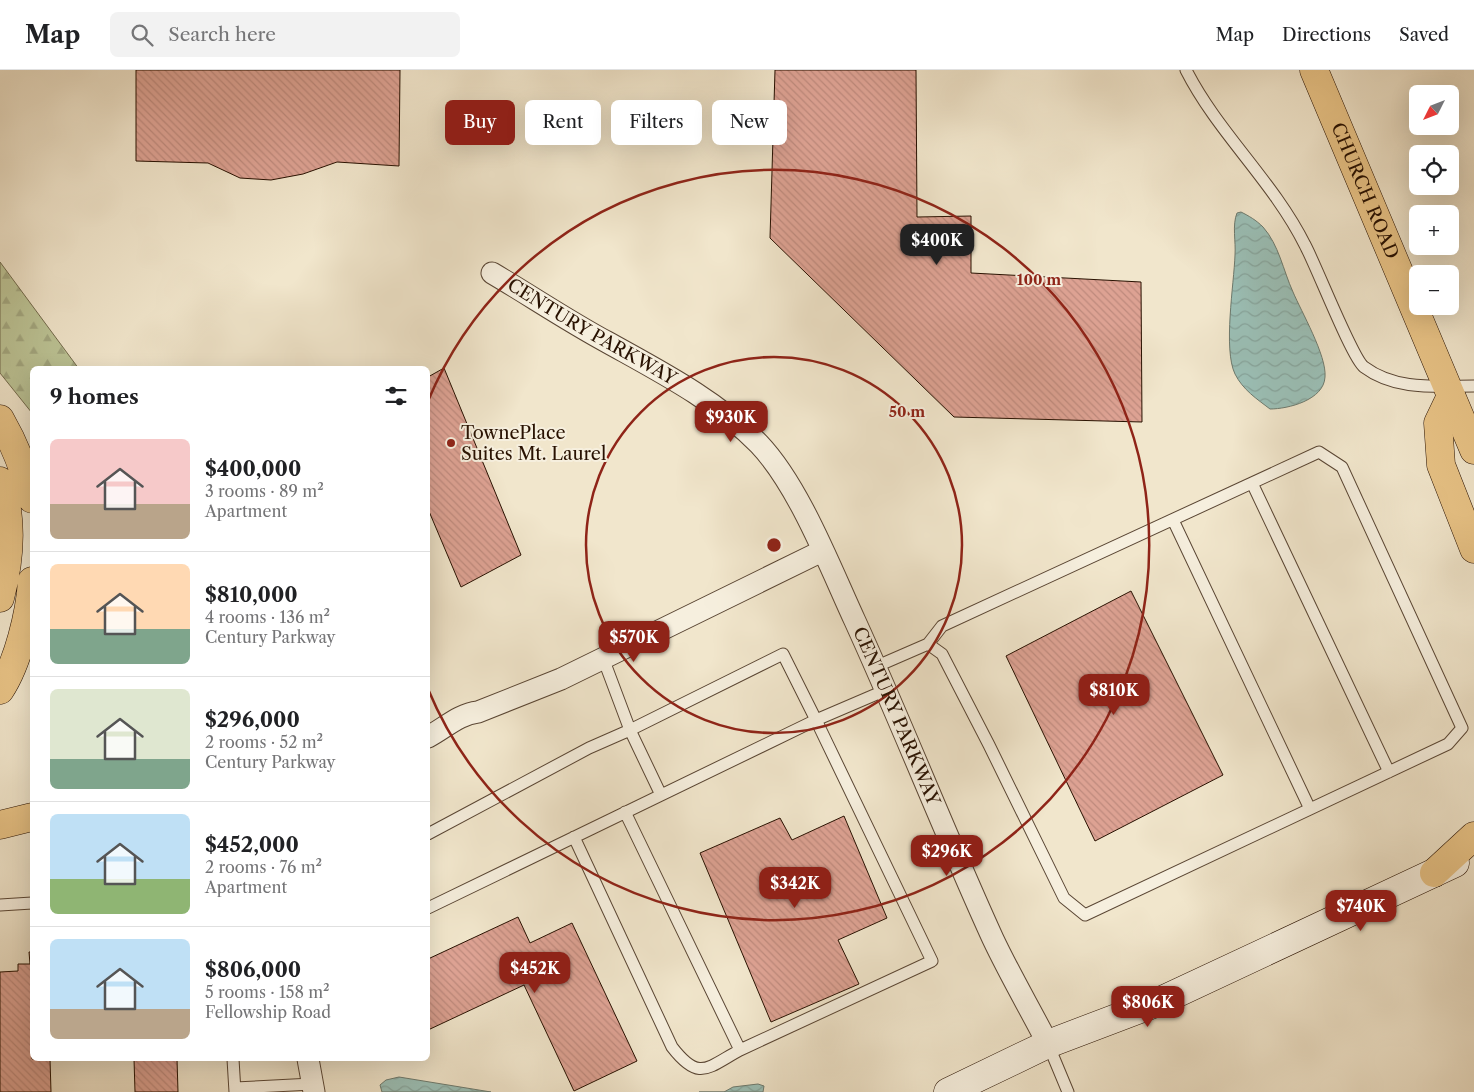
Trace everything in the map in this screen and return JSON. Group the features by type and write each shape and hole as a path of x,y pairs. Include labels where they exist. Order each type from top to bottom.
{"main road":[{"name":"CHURCH ROAD","path":"1314,70 1458,389 1474,450"},
{"path":"1458,389 1438,423 1441,465 1474,548"},
{"path":"0,420 25,468 30,490"},
{"path":"0,481 8,513 6,570 0,598"},
{"path":"0,690 15,658 30,599"},
{"path":"0,825 30,818"},
{"path":"1434,873 1474,836"}],"street":[{"name":"CENTURY PARKWAY","path":"492,274 583,329 673,379 733,420 759,444 780,469 822,551 876,667 994,940 1048,1044"},
{"path":"430,736 464,714 478,712 561,679 822,551"},
{"path":"948,1092 1048,1044 1156,1002 1474,854"},
{"path":"308,1061 313,1088"}],"lane":[{"path":"1186,70 1198,92 1272,189 1305,244 1363,367 1400,385 1458,389"},
{"path":"876,667 928,644 942,626 1319,452 1342,467 1462,728 1448,744 1085,915 1064,898 942,654 928,644"},
{"path":"1252,483 1389,772"},
{"path":"1173,520 1310,809"},
{"path":"430,833 589,748 630,730 783,654 932,961 740,1050 704,1070 691,1068 672,1047 574,837"},
{"path":"603,658 630,730 661,795"},
{"path":"430,907 816,720 886,690"},
{"path":"625,812 740,1050"},
{"path":"0,905 30,903"},
{"path":"1048,1044 1068,1092"},
{"path":"233,1061 235,1090 313,1088"}],"green space":[{"path":"0,262 77,366 30,366 30,410 0,373"}],"water":[{"path":"1241,212 1263,227 1273,242 1293,292 1318,346 1325,368 1323,385 1319,392 1304,402 1295,405 1270,409 1242,385 1235,374 1229,333 1235,255 1235,223 1237,213"},
{"path":"399,1077 491,1092 382,1092 380,1085 386,1080"},
{"path":"758,1084 764,1086 763,1092 724,1092 733,1087"}],"building":[{"path":"136,70 400,70 399,166 337,162 303,174 271,180 240,178 208,163 136,161"},
{"path":"775,70 916,70 917,217 971,216 971,273 1141,282 1142,422 954,417 770,238 773,145 787,145 787,100 774,100"},
{"name":"TownePlace Suites Mt. Laurel","path":"444,368 521,555 461,587 430,514 430,376"},
{"path":"1131,591 1223,775 1095,841 1006,656"},
{"path":"844,816 887,918 838,940 859,984 771,1022 700,853 780,818 792,840"},
{"path":"518,917 530,943 572,923 637,1061 574,1091 524,985 430,1029 430,958"},
{"path":"18,964 30,964 30,1061 50,1061 51,1092 0,1092 0,972 18,971"},
{"path":"134,1061 177,1061 178,1092 135,1092"}],"place":[{"name":"TownePlace Suites Mt. Laurel","path":"451,443"}]}
